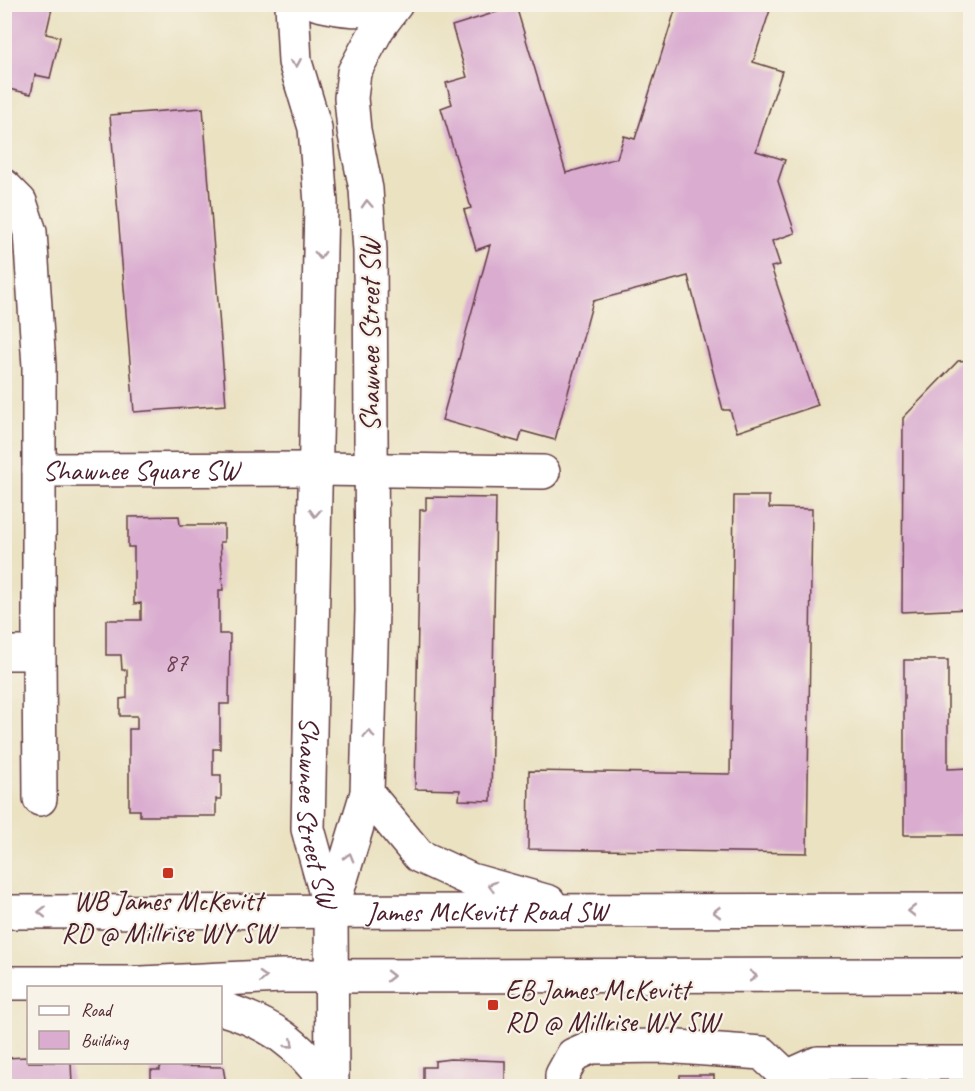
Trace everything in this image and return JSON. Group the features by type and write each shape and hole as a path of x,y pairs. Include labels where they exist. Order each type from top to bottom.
{"street":[{"name":"Shawnee Street SW","path":"292,4 295,62 315,128 321,203 308,829 332,912"},
{"path":"318,4 346,10 375,8 383,4"},
{"name":"Shawnee Street SW","path":"332,912 367,793 372,611 369,469 370,251 366,189 354,130 351,98 354,72 378,28 396,4"},
{"path":"4,186 20,202 30,232 39,366 39,470"},
{"name":"Shawnee Square SW","path":"40,799 39,470 369,469 543,472"},
{"path":"4,653 39,653"},
{"path":"367,793 419,856 471,880 588,913"},
{"name":"James McKevitt Road SW","path":"4,912 588,913 970,910"},
{"path":"330,1086 332,912"},
{"path":"4,983 149,985 332,976 970,975"},
{"path":"222,1009 268,1025 314,1064 330,1086"},
{"path":"562,1086 562,1075 573,1055 591,1047 664,1046 762,1053 785,1082 818,1063 970,1063"}],"building":[{"path":"4,4 53,4 46,34 60,37 50,78 35,75 31,94 4,88"},
{"path":"677,4 772,4 753,62 782,71 756,151 785,160 778,181 795,233 772,241 780,265 771,267 818,405 737,432 730,410 723,410 688,276 593,301 555,440 522,431 519,442 442,420 490,245 476,250 464,210 471,208 441,108 452,104 446,83 467,77 452,26 516,6 566,173 617,158 624,136 635,139"},
{"path":"203,108 226,405 134,412 110,115"},
{"path":"970,360 970,609 902,612 903,418 958,361"},
{"path":"734,496 769,496 769,508 812,509 807,853 528,849 529,771 730,774"},
{"path":"426,497 496,498 491,801 459,800 460,790 415,789 420,510 426,510"},
{"path":"179,516 180,525 224,525 224,542 220,542 223,590 219,590 219,634 230,634 229,704 220,704 220,749 213,749 213,775 221,775 221,799 216,799 216,816 140,816 140,810 129,810 129,729 137,729 137,716 120,716 120,699 127,698 127,670 122,670 121,655 106,655 106,620 141,620 141,603 134,604 134,547 128,547 128,517"},
{"path":"904,660 948,660 948,769 970,768 970,835 904,835"},
{"path":"4,732 7,732 7,823 4,823"},
{"path":"27,1057 27,1064 71,1064 72,1084 4,1086 4,1058"},
{"path":"450,1059 505,1061 505,1086 423,1086 423,1067 435,1067 435,1061"},
{"path":"160,1066 223,1067 226,1084 223,1086 151,1086 151,1070 160,1070"},
{"path":"680,1075 714,1075 714,1086 680,1086"},
{"path":"619,1084 636,1084 636,1086 619,1086"}],"place":[{"name":"WB James McKevitt RD @ Millrise WY SW","path":"168,873"},
{"name":"EB James McKevitt RD @ Millrise WY SW","path":"493,1005"}]}
